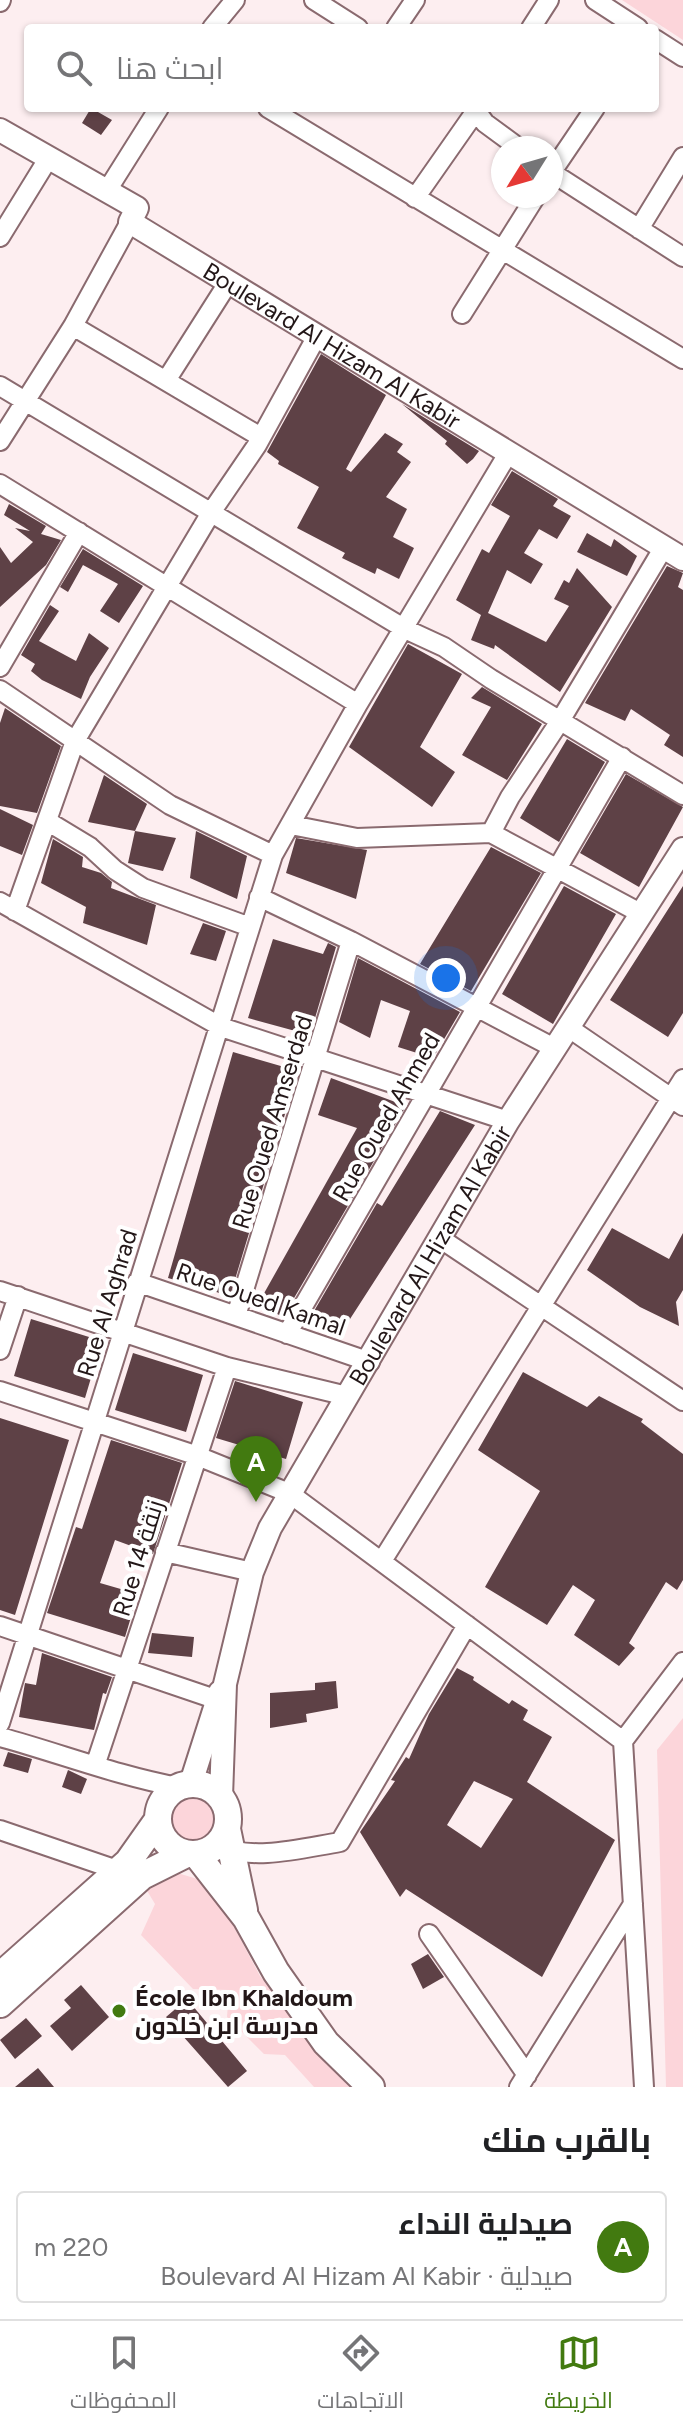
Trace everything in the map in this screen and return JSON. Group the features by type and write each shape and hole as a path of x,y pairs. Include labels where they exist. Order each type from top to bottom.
{"main road":[{"path":"0,1976 128,1862 172,1798 207,1787 221,1797 227,1812 211,1847 142,1876 0,2004"},
{"path":"172,1798 166,1842 211,1847"},
{"path":"211,1847 276,1972 326,2043 371,2087"},
{"path":"211,1847 246,1918"}],"street":[{"path":"215,24 235,0"},
{"path":"314,0 352,24"},
{"path":"399,24 415,0"},
{"path":"534,24 549,0"},
{"path":"595,0 632,24"},
{"path":"659,42 683,57"},
{"path":"108,189 156,112"},
{"path":"275,112 683,359"},
{"path":"415,198 474,112"},
{"path":"478,112 485,123 503,136"},
{"path":"563,155 592,112"},
{"path":"0,130 137,208 73,326 0,441"},
{"path":"639,229 683,157"},
{"path":"0,237 48,159"},
{"path":"563,180 683,257"},
{"path":"462,314 528,208"},
{"name":"Boulevard Al Hizam Al Kabir","path":"130,222 674,553"},
{"path":"167,379 228,283"},
{"path":"73,326 259,436"},
{"path":"317,336 259,436 257,445 212,511 75,741 47,821 8,906 221,1027 508,1121"},
{"path":"0,386 405,629 444,647 683,795"},
{"name":"Rue Al Aghrad","path":"0,1723 273,855 358,704 509,452"},
{"path":"0,484 358,704"},
{"path":"0,667 79,532"},
{"path":"491,833 510,797 674,553"},
{"path":"0,690 170,805 273,855"},
{"name":"Rue Oued Ahmed","path":"287,1334 429,1095 475,1007 622,757"},
{"path":"47,821 90,847 115,870 143,888 250,927"},
{"path":"291,825 357,838 491,833 642,914"},
{"name":"Boulevard Al Hizam Al Kabir","path":"221,1797 222,1698 252,1572 289,1493 370,1362 508,1121 683,849"},
{"path":"259,897 351,941 556,1049"},
{"name":"Rue Oued Amserdad","path":"236,1316 318,1059 351,941"},
{"path":"569,1028 677,1102"},
{"path":"382,1561 542,1305 677,1102 683,1079"},
{"path":"441,1239 683,1401"},
{"name":"Rue Oued Kamal","path":"137,1282 370,1362"},
{"path":"0,1350 9,1294 227,1367 347,1396"},
{"name":"Rue 14 زنقة","path":"96,1763 195,1455 227,1367"},
{"path":"0,1391 195,1455 289,1493 623,1741"},
{"path":"165,1552 252,1572"},
{"path":"211,1847 264,1854 340,1842 467,1625"},
{"path":"0,1626 222,1698"},
{"path":"644,2087 623,1741 683,1662"},
{"name":"Boulevard Al Hizam Al Kabir","path":"172,1798 222,1698"},
{"path":"0,1737 96,1763 172,1798"},
{"path":"0,1830 117,1870"},
{"path":"429,1934 523,2081 633,1904"}],"shaded area":[{"path":"622,0 683,0 683,40"},
{"path":"683,1718 683,2087 666,2087 657,1750"},
{"path":"193,1794 211,1801 218,1819 211,1837 193,1844 175,1837 168,1819 175,1801"},
{"path":"174,1872 211,1883 260,1976 325,2057 355,2087 314,2087 285,2055 264,2054 227,2017 229,1990 193,1989 141,1935 155,1904 146,1889"}],"building":[{"path":"89,112 98,112 112,120 101,135 82,123"},
{"path":"321,354 386,395 346,469 351,472 385,433 403,444 397,452 411,462 386,497 407,509 393,537 414,548 399,579 377,568 375,574 342,558 345,553 297,528 319,487 278,464 279,461 267,452"},
{"path":"402,404 479,451 467,464 445,444 447,441"},
{"path":"512,471 558,499 553,506 571,516 557,539 539,529 524,553 543,564 531,584 507,570 488,613 546,642 569,606 554,599 564,580 569,583 577,568 612,607 560,692 495,645 494,649 471,640 481,615 456,600 482,549 489,553 510,516 491,505"},
{"path":"9,504 46,526 41,534 61,540 46,565 0,607 0,547 11,563 33,542 15,528 30,531 4,515"},
{"path":"587,533 611,547 614,539 637,556 627,576 577,552"},
{"path":"83,549 143,586 119,623 100,611 118,584 83,565 68,592 60,587"},
{"path":"667,566 683,573 678,587 683,590 683,757 664,745 670,735 631,709 625,721 585,703"},
{"path":"50,605 59,611 39,641 76,661 89,633 109,648 90,677 81,699 42,680 31,671 35,664 21,655"},
{"path":"408,644 462,674 420,747 455,772 432,807 349,747"},
{"path":"482,687 542,724 507,780 462,755 491,707 471,698"},
{"path":"5,708 61,746 37,813 0,806 0,723"},
{"path":"567,739 605,762 559,842 520,818"},
{"path":"626,774 683,807 639,887 580,853"},
{"path":"104,775 147,804 135,831 88,822"},
{"path":"0,809 33,825 22,855 0,846"},
{"path":"135,831 176,838 163,871 128,863"},
{"path":"196,831 247,856 237,899 190,878"},
{"path":"296,838 367,850 356,899 286,873"},
{"path":"53,839 83,857 82,867 101,873 112,882 111,888 156,905 147,945 83,923 86,907 41,883"},
{"path":"491,847 541,873 471,991 420,964"},
{"path":"564,886 616,914 553,1024 502,994"},
{"path":"683,886 683,1013 668,1037 610,1000"},
{"path":"203,923 226,931 216,961 190,954"},
{"path":"273,939 323,954 328,943 336,947 310,1035 248,1018"},
{"path":"358,958 460,1012 433,1058 398,1047 410,1011 381,1000 370,1038 339,1022"},
{"path":"233,1052 298,1071 230,1296 168,1278"},
{"path":"331,1078 406,1106 283,1317 258,1304 357,1128 318,1115"},
{"path":"440,1111 475,1125 341,1333 310,1318 377,1203 382,1206"},
{"path":"612,1228 669,1259 683,1233 683,1290 676,1302 679,1326 640,1307 587,1270"},
{"path":"31,1319 102,1341 85,1398 14,1376"},
{"path":"133,1353 203,1375 186,1432 115,1410"},
{"path":"523,1372 587,1407 599,1396 643,1419 641,1422 683,1454 683,1580 677,1590 666,1582 629,1643 635,1648 619,1666 574,1635 595,1600 573,1585 547,1625 485,1587 540,1491 478,1450"},
{"path":"235,1381 303,1402 286,1459 216,1438"},
{"path":"0,1418 69,1440 15,1615 0,1610"},
{"path":"111,1440 182,1463 153,1554 115,1540 100,1583 138,1594 125,1637 47,1613 76,1527 82,1529"},
{"path":"152,1633 194,1637 192,1657 148,1653"},
{"path":"42,1653 112,1677 106,1694 103,1693 94,1730 19,1717 25,1683 36,1685"},
{"path":"457,1668 509,1704 512,1700 528,1710 523,1720 552,1737 527,1782 615,1840 542,1977 406,1889 400,1897 360,1832 395,1781 391,1780 406,1757 409,1759 429,1714","holes":["474,1781 513,1799 481,1848 447,1825"]},
{"path":"336,1681 338,1708 306,1714 307,1722 270,1728 270,1693 315,1690 315,1683"},
{"path":"8,1752 32,1759 28,1773 3,1766"},
{"path":"68,1770 87,1779 81,1794 62,1787"},
{"path":"428,1954 444,1977 423,1989 411,1964"},
{"path":"81,1985 109,2017 72,2051 50,2026 71,2008 64,2000"},
{"path":"187,1999 247,2071 228,2087 166,2017"},
{"path":"26,2018 42,2036 15,2059 0,2040"},
{"path":"38,2068 54,2087 15,2087"}],"place":[{"name":"صيدلية النداء","path":"256,1502"},
{"name":"École Ibn Khaldoum مدرسة ابن خلدون","path":"119,2011"}]}
